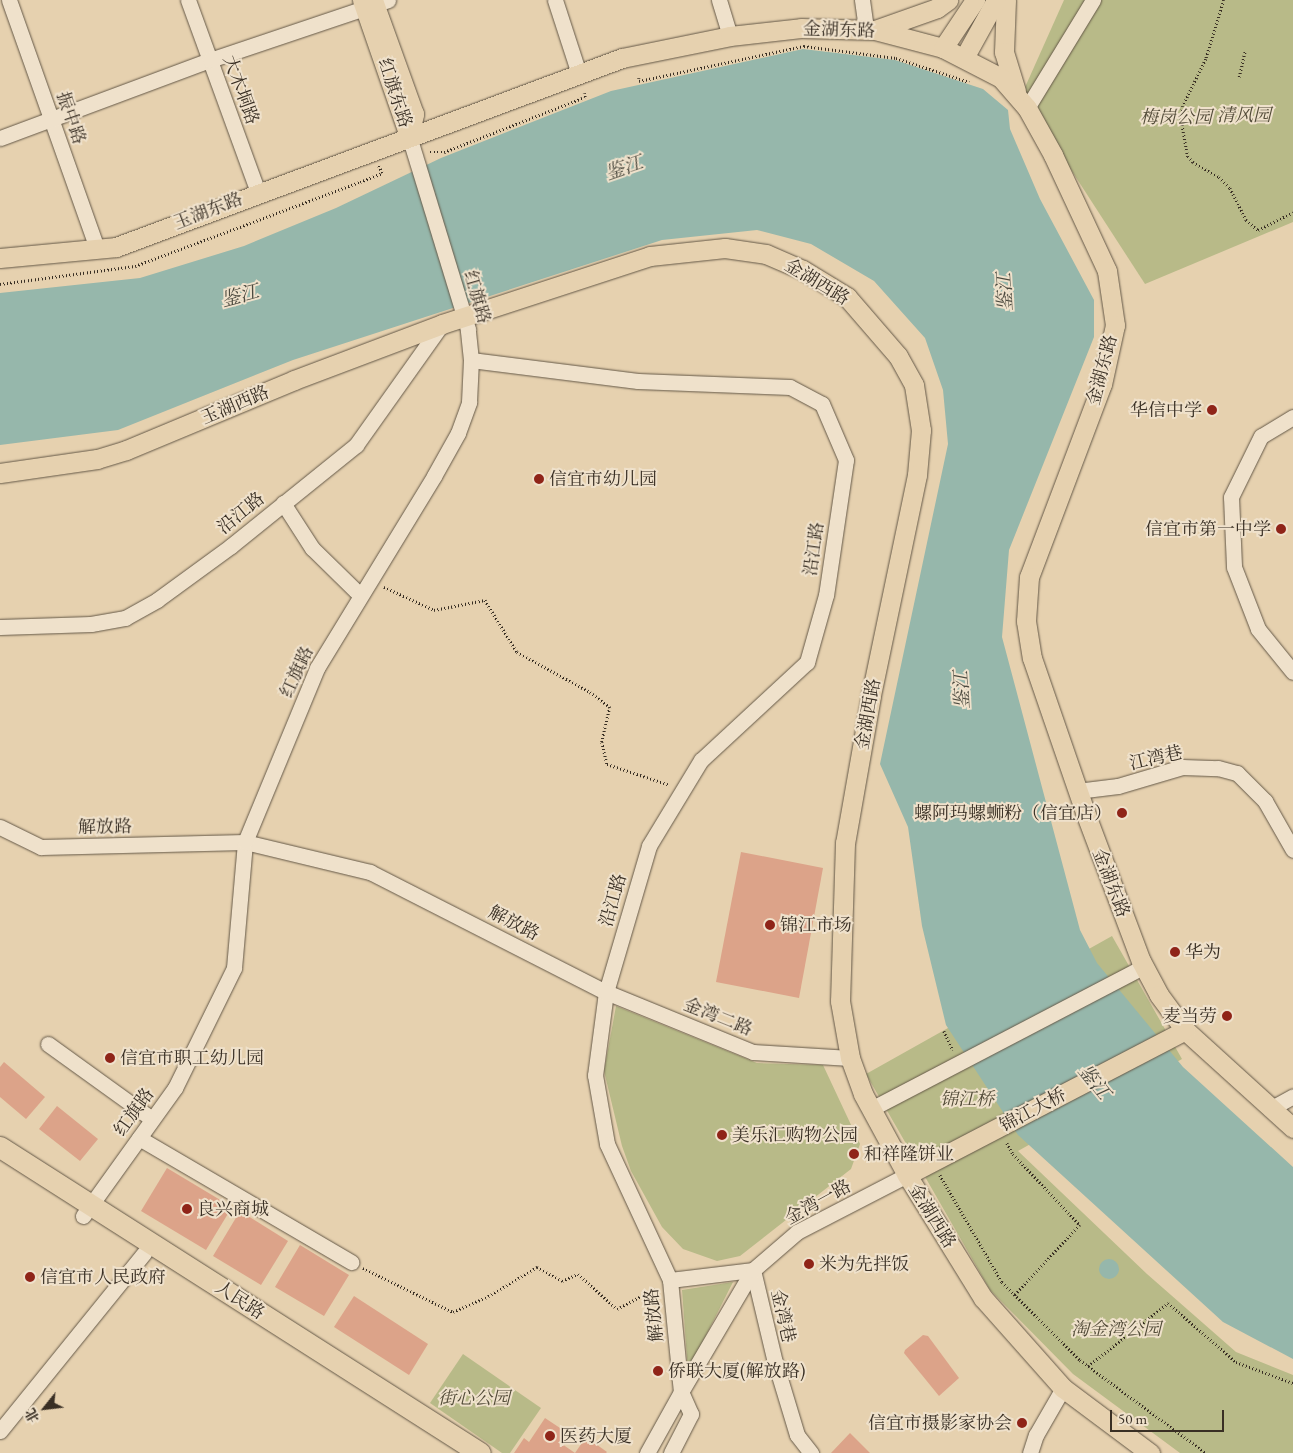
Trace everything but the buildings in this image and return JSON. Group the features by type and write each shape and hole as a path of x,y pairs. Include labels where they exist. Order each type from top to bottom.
{"highway":[{"name":"人民路","path":"0,1147 144,1253 456,1453"},
{"name":"人民路","path":"0,1162 87,1211 480,1453"}],"main road":[{"path":"871,30 937,8 948,0"},
{"path":"943,48 975,0"},
{"path":"964,58 996,0"},
{"path":"1006,0 1004,52 1022,103"},
{"name":"红旗东路","path":"373,2 409,136"},
{"name":"金湖东路","path":"409,136 622,58 730,36 801,28 871,30 943,48 1001,78 1022,103 1053,155 1107,271 1115,325 1102,384 1039,547 1028,586 1026,621 1032,658 1077,791 1144,966 1159,995 1185,1030 1293,1128"},
{"name":"玉湖东路","path":"0,258 116,247 409,136"},
{"name":"金湖西路","path":"464,316 650,256 725,248 766,254 803,270 847,297 898,356 914,385 921,430 916,475 871,696 845,843 840,1002 850,1058 871,1109 907,1175 983,1298 1063,1388 1150,1453"},
{"name":"玉湖西路","path":"0,473 97,459 126,450 294,380 464,316"},
{"name":"锦江大桥","path":"907,1175 1185,1030"}],"street":[{"name":"振中路","path":"9,0 97,249"},
{"name":"大木垌路","path":"188,0 258,192"},
{"path":"555,0 579,74"},
{"path":"719,0 730,36"},
{"path":"862,0 871,30"},
{"path":"1022,103 1093,0"},
{"path":"0,138 373,2"},
{"name":"红旗路","path":"87,1211 175,1088 234,968 245,842 317,668 458,433 469,402 472,360 464,316 409,136"},
{"name":"沿江路","path":"0,628 91,624 125,618 157,600 284,503 356,445 442,324"},
{"name":"沿江路","path":"472,360 638,381 790,387 822,404 832,422 846,460 826,595 807,662 701,760 683,789 649,846 606,992"},
{"path":"1293,417 1261,436 1231,497 1234,567 1258,629 1293,672"},
{"path":"284,503 312,548 360,595"},
{"name":"江湾巷","path":"1077,791 1118,786 1182,767 1218,768 1237,773 1264,801 1293,850"},
{"name":"解放路","path":"0,828 41,847 245,842 370,872 606,992 595,1075 607,1144 670,1280 681,1392 691,1414 671,1453"},
{"path":"871,1109 1144,966"},
{"name":"金湾二路","path":"606,992 753,1052 850,1058"},
{"path":"48,1044 152,1119"},
{"path":"1270,1109 1293,1096"},
{"path":"139,1138 351,1262"},
{"name":"金湾一路","path":"681,1392 753,1270 797,1232 907,1175"},
{"path":"0,1431 144,1253"},
{"path":"670,1280 753,1270"},
{"name":"金湾巷","path":"753,1270 775,1362 797,1435 811,1453"},
{"path":"1030,1453 1036,1435 1063,1388"},
{"path":"648,1453 681,1392"}],"path":[{"path":"1224,0 1206,59 1183,106 1181,118 1188,156 1193,162 1219,177 1230,188 1246,220 1258,230 1293,212"},
{"path":"639,78 639,81 804,46 896,58 974,83"},
{"path":"1239,77 1244,52"},
{"path":"431,154 442,150 444,152 585,97 584,93"},
{"path":"0,284 135,266 278,215 382,173"},
{"path":"369,580 434,610 486,600 517,652 610,707 602,742 607,764 683,789"},
{"path":"944,1031 959,1063"},
{"path":"1005,1140 1013,1154 1080,1226 1014,1295"},
{"path":"940,1174 1002,1282 1014,1295 1088,1366 1206,1453"},
{"path":"351,1262 453,1312 484,1298 537,1267 562,1281 578,1274 617,1309 670,1280"},
{"path":"1088,1366 1168,1303 1236,1362 1293,1383"}],"green space":[{"name":"梅岗公园","path":"1064,0 1293,0 1293,222 1145,284 1022,94"},
{"path":"1112,936 1182,1059 1018,1151 1147,1274 1236,1352 1293,1375 1293,1453 1180,1453 1073,1374 990,1290 866,1074"},
{"path":"616,1006 757,1063 823,1065 860,1144 851,1169 740,1256 717,1261 683,1249 662,1227 631,1171 622,1146 604,1071"},
{"path":"733,1282 688,1371 682,1290"},
{"name":"街心公园","path":"463,1354 541,1408 510,1453 502,1453 430,1403"}],"water":[{"name":"鉴江","path":"803,49 895,60 983,89 1008,110 1010,129 1040,199 1094,300 1094,337 1009,550 1002,637 1080,930 1097,963 1183,1067 1293,1167 1293,1359 1223,1322 1018,1135 946,1025 922,926 908,827 880,764 948,444 943,390 925,338 874,281 811,244 757,230 662,240 293,360 118,430 0,445 0,293 140,278 244,246 336,208 441,158 611,91"},
{"path":"1109,1259 1116,1262 1119,1269 1116,1276 1109,1279 1102,1276 1099,1269 1102,1262"}],"place":[{"name":"华信中学","path":"1212,410"},
{"name":"信宜市幼儿园","path":"539,479"},
{"name":"信宜市第一中学","path":"1281,529"},
{"name":"螺阿玛螺蛳粉（信宜店）","path":"1122,813"},
{"name":"锦江市场","path":"770,925"},
{"name":"华为","path":"1175,952"},
{"name":"麦当劳","path":"1227,1016"},
{"name":"信宜市职工幼儿园","path":"110,1058"},
{"name":"美乐汇购物公园","path":"722,1135"},
{"name":"和祥隆饼业","path":"854,1154"},
{"name":"良兴商城","path":"187,1209"},
{"name":"米为先拌饭","path":"809,1264"},
{"name":"信宜市人民政府","path":"30,1277"},
{"name":"侨联大厦(解放路)","path":"658,1371"},
{"name":"信宜市摄影家协会","path":"1022,1423"},
{"name":"医药大厦","path":"550,1436"}],"park label":[{"name":"清风园","path":"1244,115"},
{"name":"锦江桥","path":"967,1099"},
{"name":"淘金湾公园","path":"1116,1329"}]}
